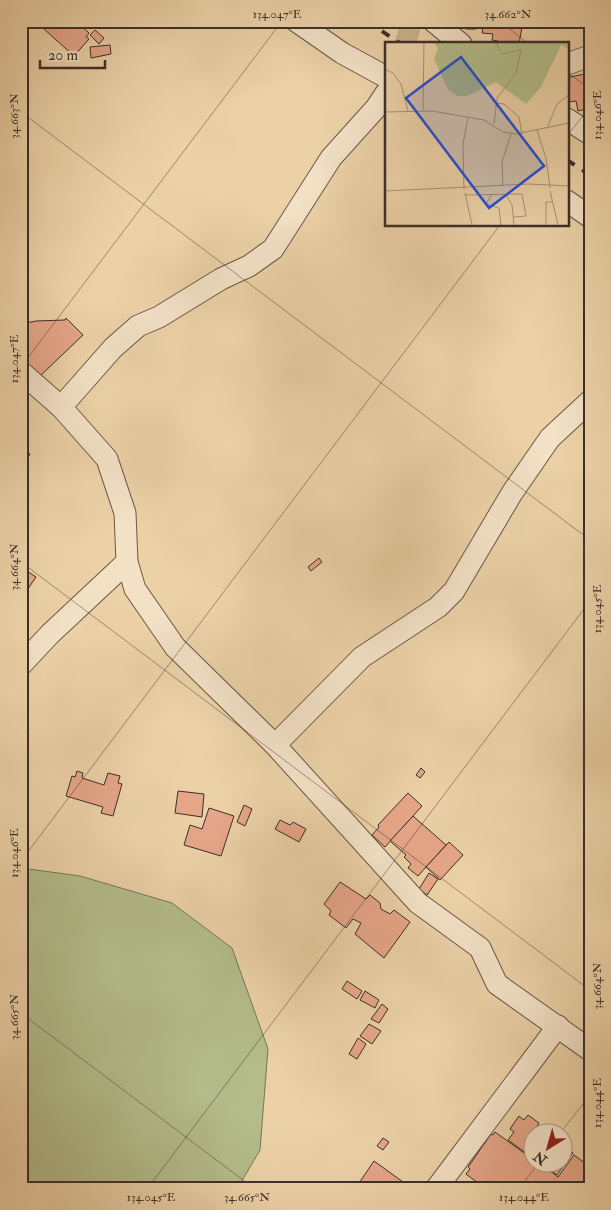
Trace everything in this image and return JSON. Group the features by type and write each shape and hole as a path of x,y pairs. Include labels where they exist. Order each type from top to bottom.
{"street":[{"path":"296,21 342,53 385,76"},
{"path":"433,21 459,42"},
{"path":"568,64 590,56"},
{"path":"61,407 113,348 138,326 159,317 220,279 249,266 273,249 332,158 376,108 385,94"},
{"path":"568,120 590,134"},
{"path":"568,202 590,217"},
{"path":"21,372 61,407 107,459 125,513 127,562 135,588 175,647 275,745 418,902 480,948 496,984 590,1050"},
{"path":"275,745 362,657 438,607 454,591 512,493 550,438 590,400"},
{"path":"21,665 50,634 127,562"},
{"path":"436,1189 558,1026"}],"green space":[{"path":"21,868 80,876 172,903 232,948 268,1049 260,1150 237,1189 21,1189"}],"building":[{"path":"35,21 76,21 89,33 86,37 89,39 74,56"},
{"path":"467,21 477,21 476,29 466,29"},
{"path":"484,21 523,21 519,42 498,42 492,40 493,34 482,33"},
{"path":"95,30 104,38 99,44 90,35"},
{"path":"110,45 111,54 91,58 90,47"},
{"path":"590,73 590,108 578,111 576,101 568,102 568,74 570,77"},
{"path":"66,318 83,335 39,377 21,359 21,324 36,321 65,320"},
{"path":"21,448 30,454 21,469"},
{"path":"319,558 322,562 311,571 308,567"},
{"path":"21,567 36,577 21,599"},
{"path":"21,730 29,735 21,747"},
{"path":"421,768 425,772 420,778 416,775"},
{"path":"77,771 83,773 82,778 104,785 108,773 120,776 118,783 122,784 113,816 101,813 103,807 66,796 72,776 75,777"},
{"path":"178,791 204,794 202,817 175,813"},
{"path":"408,793 422,806 385,847 372,835 379,827 378,825"},
{"path":"244,805 252,809 245,826 237,822"},
{"path":"209,808 234,816 221,856 184,845 190,825 202,829"},
{"path":"413,816 446,845 418,876 408,868 411,864 404,857 406,855 390,841"},
{"path":"280,820 290,825 293,822 306,829 299,842 275,829"},
{"path":"449,842 463,855 440,880 426,867"},
{"path":"429,873 438,879 427,895 419,889"},
{"path":"340,882 366,899 370,895 380,903 381,909 390,914 394,910 410,922 384,958 355,934 361,923 353,919 346,928 329,915 331,911 324,904"},
{"path":"347,981 362,991 357,999 342,989"},
{"path":"365,991 379,1000 375,1008 360,1000"},
{"path":"382,1004 388,1009 379,1023 371,1019"},
{"path":"369,1024 381,1031 372,1044 360,1036"},
{"path":"358,1038 366,1044 357,1059 349,1054"},
{"path":"528,1115 538,1122 524,1122 524,1152 508,1140 514,1132 510,1129 519,1116 524,1120"},
{"path":"495,1132 524,1153 524,1172 551,1172 558,1177 562,1172 574,1172 574,1155 590,1167 590,1189 486,1189 466,1174 470,1169 468,1167 491,1134 493,1135"},
{"path":"383,1138 389,1142 383,1150 377,1146"},
{"path":"374,1161 403,1182 398,1189 355,1189"}],"tunnel":[{"path":"406,42 412,21"}],"railway":[{"path":"367,21 398,42"},
{"path":"568,161 590,175"}]}
